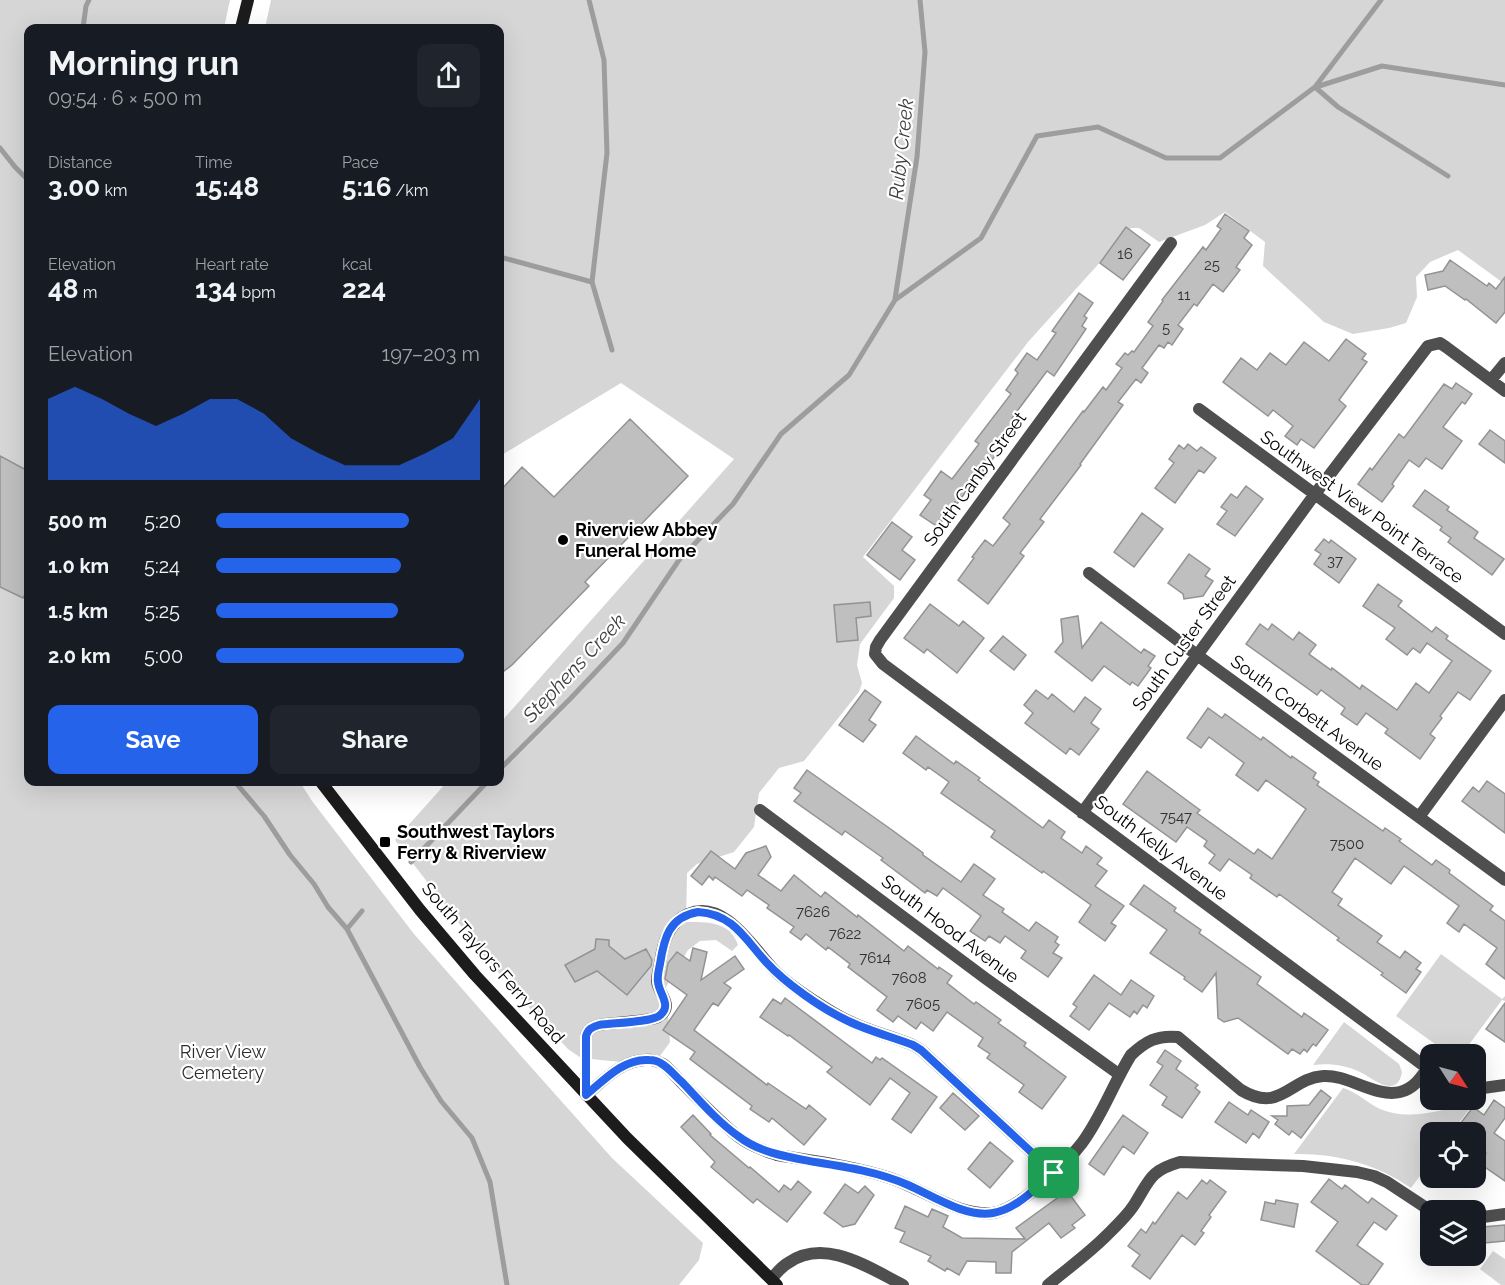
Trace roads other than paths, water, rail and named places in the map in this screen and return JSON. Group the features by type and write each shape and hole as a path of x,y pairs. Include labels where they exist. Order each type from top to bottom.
{"main road":[{"path":"242,24 248,0"},
{"name":"South Taylors Ferry Road","path":"324,786 446,941 627,1138 774,1282"}],"street":[{"name":"South Canby Street","path":"875,654 880,640 1171,243"},
{"name":"South Custer Street","path":"1082,813 1315,494 1428,346 1440,343 1491,380"},
{"path":"1505,363 1491,380 1505,391"},
{"name":"Southwest View Point Terrace","path":"1199,409 1505,634"},
{"name":"South Corbett Avenue","path":"1089,573 1197,655 1505,880"},
{"name":"South Kelly Avenue","path":"875,654 883,664 1420,1063"},
{"path":"1419,817 1505,700"},
{"name":"South Hood Avenue","path":"760,810 985,978 1120,1075"},
{"path":"586,1095 586,1036 589,1029 599,1025 654,1019 663,1013 666,1005 658,985 658,976 667,933 681,918 691,913 706,912 731,923 743,933 778,974 829,1011 921,1050 1054,1173"},
{"path":"586,1095 616,1070 626,1065 647,1059 656,1061 668,1068 726,1127 755,1146 777,1155 892,1178 960,1209 994,1213 1004,1210 1025,1196 1067,1161 1091,1131 1131,1056 1142,1046 1155,1039 1165,1036 1178,1037 1241,1090 1266,1099 1281,1095 1319,1076 1330,1076 1389,1093 1400,1092 1420,1080"},
{"path":"1486,1088 1505,1085"},
{"path":"1048,1285 1124,1218 1152,1176 1166,1166 1180,1162 1303,1166 1357,1172 1387,1182 1420,1203"},
{"path":"1486,1217 1505,1214"},
{"path":"774,1282 790,1261 804,1255 826,1253 846,1257 903,1285"}],"waterway":[{"path":"84,24 89,0"},
{"path":"589,0 604,60 607,153 592,282"},
{"name":"Ruby Creek","path":"895,299 917,157 925,52 920,0"},
{"name":"Stephens Creek","path":"504,765 623,643 679,560 733,504 781,434 849,375 895,300 981,238 1037,136 1098,127 1166,158 1220,158 1315,87 1381,0"},
{"path":"1316,87 1382,66 1505,85"},
{"path":"1315,87 1338,107 1448,176"},
{"path":"0,148 24,176"},
{"path":"504,258 592,282 612,350"},
{"path":"238,786 264,816 328,907 347,929"},
{"name":"Stephens Creek","path":"411,862 483,786"},
{"name":"Stephens Creek","path":"362,911 347,929 420,1067 441,1101 472,1138 490,1182 507,1285"}],"place":[{"name":"Riverview Abbey Funeral Home","path":"563,540"},
{"name":"Southwest Taylors Ferry & Riverview","path":"385,842"}],"park label":[{"name":"River View Cemetery","path":"223,1062"}]}
